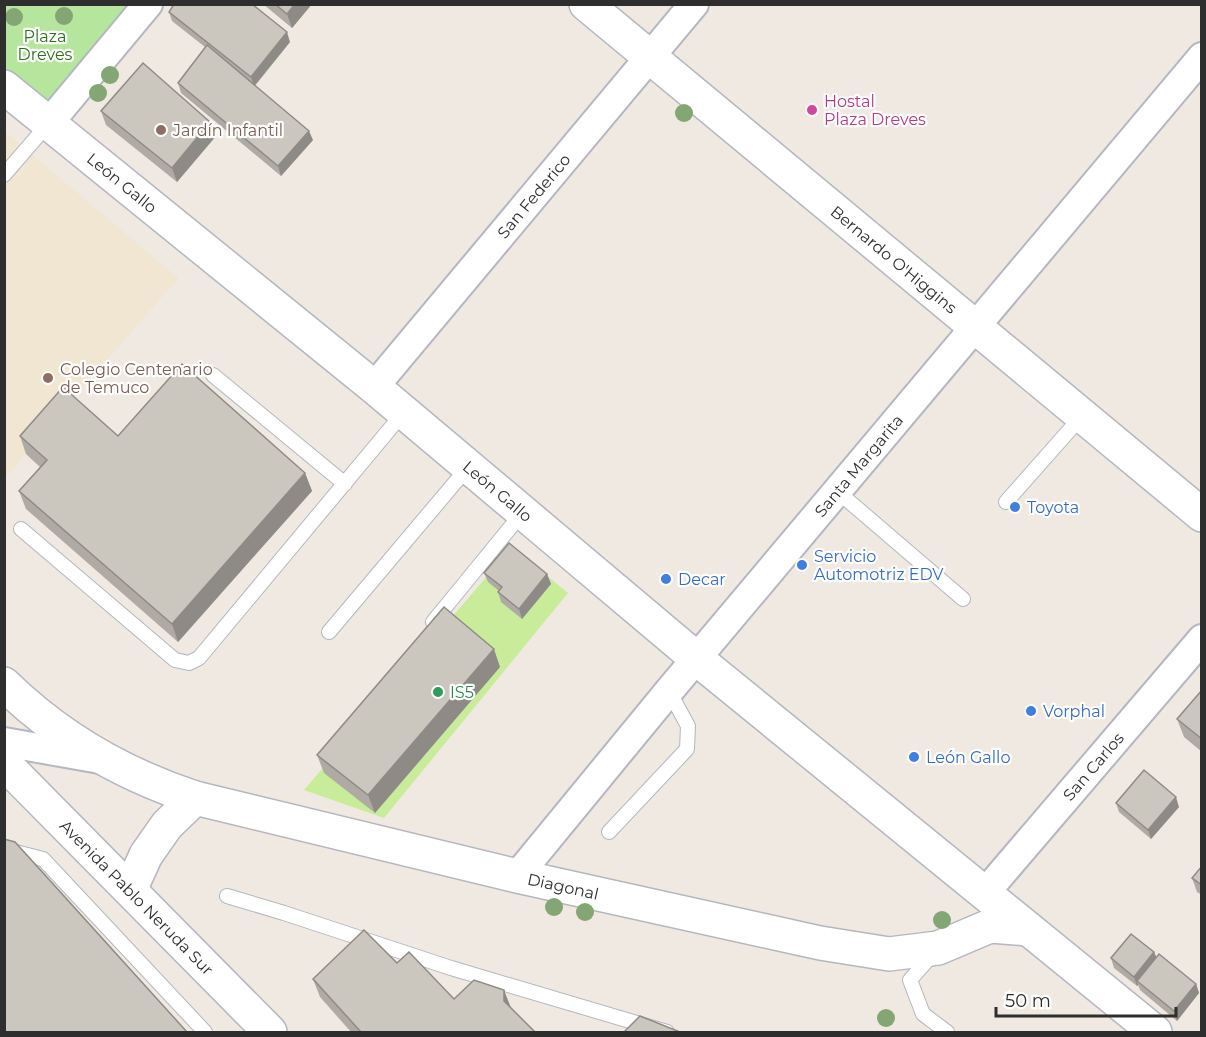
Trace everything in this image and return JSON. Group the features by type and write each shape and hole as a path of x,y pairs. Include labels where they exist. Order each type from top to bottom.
{"street":[{"path":"48,124 148,4"},
{"name":"Bernardo O'Higgins","path":"586,4 1202,515"},
{"name":"San Federico","path":"374,387 694,4"},
{"name":"Santa Margarita","path":"517,876 669,691 1202,57"},
{"name":"León Gallo","path":"4,87 374,387 697,659 1028,929 1139,1025"},
{"name":"San Carlos","path":"984,894 1202,639"},
{"name":"Diagonal","path":"4,684 48,723 105,760 164,788 195,798 517,876 820,943 889,954 938,948 990,926 1028,929"},
{"path":"4,742 105,760"},
{"name":"Avenida Pablo Neruda Sur","path":"4,763 270,1032"},
{"path":"4,778 34,793"},
{"path":"130,890 146,855 167,825 195,798"}],"lane":[{"path":"4,175 48,124"},
{"path":"213,375 345,484"},
{"path":"21,529 176,660 189,663 199,658 404,412"},
{"path":"1006,502 1082,416"},
{"path":"329,632 469,466"},
{"path":"837,491 963,599"},
{"path":"427,629 523,512"},
{"path":"609,832 687,749 688,726 669,691"},
{"path":"4,849 43,859 205,1032"},
{"path":"227,896 451,968 667,1032"},
{"path":"938,948 910,980 922,1014 947,1032"}],"shaded area":[{"name":"Colegio Centenario de Temuco","path":"5,132 178,278 5,477"}],"green space":[{"name":"Plaza Dreves","path":"4,5 131,5 53,99 39,100 5,72"},
{"name":"IS5","path":"512,547 568,593 384,818 304,790"}],"building":[{"path":"174,4 252,4 287,32 251,77 169,12"},
{"path":"275,4 295,4 287,14"},
{"path":"207,45 309,131 278,166 178,83"},
{"name":"Jardín Infantil","path":"143,63 210,122 172,168 101,111"},
{"path":"182,364 305,473 172,624 19,491 47,460 20,436 63,387 118,436"},
{"path":"509,543 547,574 519,609 498,592 502,587 484,573"},
{"path":"444,607 494,649 368,795 317,755"},
{"path":"1202,690 1202,739 1177,719"},
{"path":"1144,770 1176,797 1148,830 1116,803"},
{"path":"4,839 15,842 187,1032 4,1032"},
{"path":"1202,866 1202,885 1192,878"},
{"path":"364,930 397,963 409,952 454,999 474,980 504,990 504,1001 535,1032 361,1032 313,979"},
{"path":"1131,934 1154,952 1134,977 1111,958"},
{"path":"1159,954 1196,984 1174,1011 1137,981"},
{"path":"640,1016 680,1032 624,1032"}],"place":[{"name":"Hostal Plaza Dreves","path":"812,110"},
{"name":"Jardín Infantil","path":"161,130"},
{"name":"Colegio Centenario de Temuco","path":"48,378"},
{"name":"Toyota","path":"1015,507"},
{"name":"Servicio Automotriz EDV","path":"802,565"},
{"name":"Decar","path":"666,579"},
{"name":"IS5","path":"438,692"},
{"name":"Vorphal","path":"1031,711"},
{"name":"León Gallo","path":"914,757"}]}
